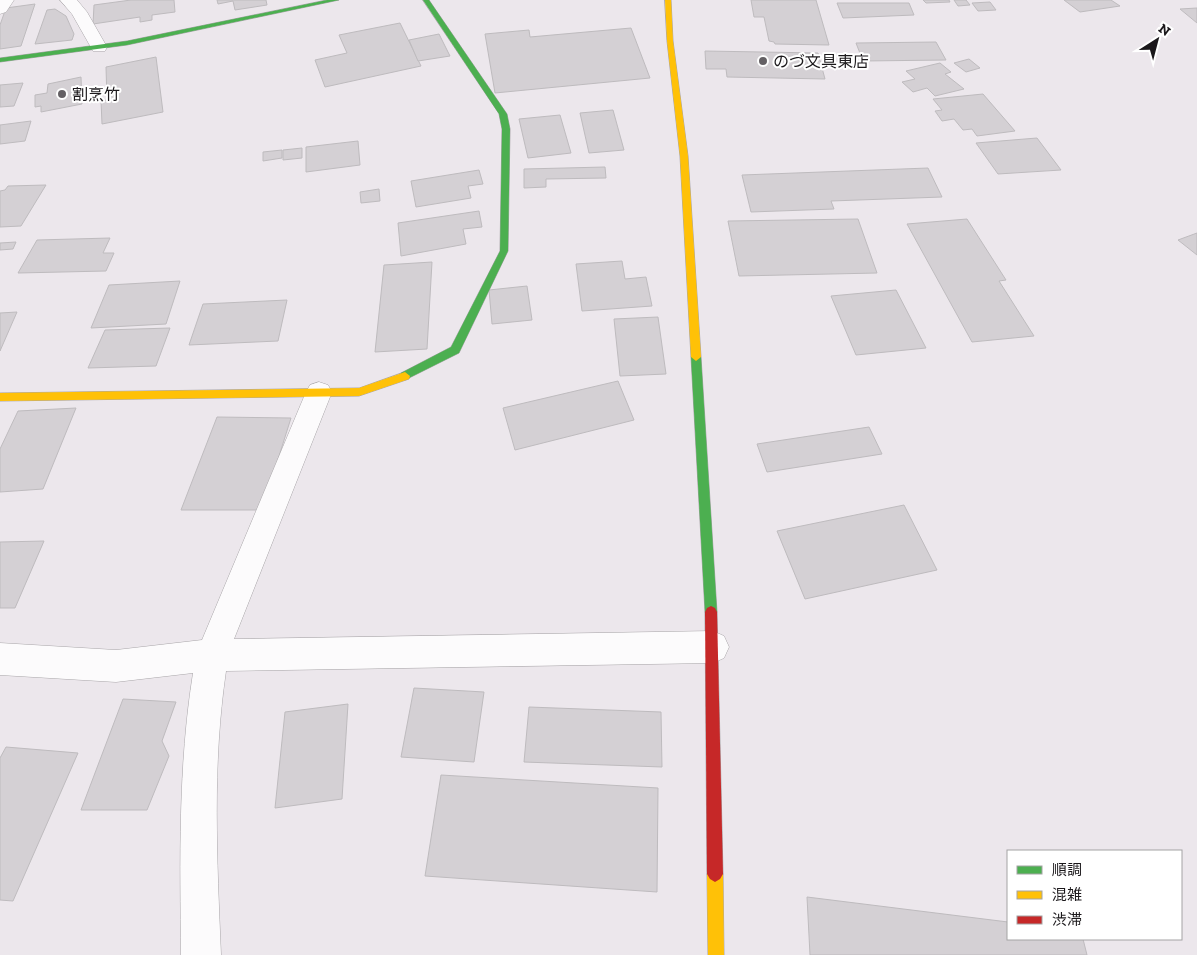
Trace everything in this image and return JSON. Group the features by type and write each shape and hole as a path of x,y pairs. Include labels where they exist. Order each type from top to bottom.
{"street":[{"path":"0,9 6,0"},
{"path":"68,0 80,12 99,47"},
{"path":"0,60 63,54 178,33 336,0"},
{"path":"0,397 359,392 402,378 455,350 504,251 506,129 503,114 426,0"},
{"path":"668,0 670,41 684,156 713,647 716,955"},
{"path":"201,955 197,819 202,721 212,655 319,392"},
{"path":"0,659 116,666 212,655 713,647"}],"building":[{"path":"131,0 174,0 175,12 152,15 152,20 140,22 140,17 93,24 94,5"},
{"path":"217,0 266,0 267,5 235,10 233,1 218,4"},
{"path":"751,0 816,0 829,45 775,44 769,41 764,17 754,17"},
{"path":"923,0 949,0 950,2 926,3"},
{"path":"954,0 966,0 970,5 958,6"},
{"path":"1064,0 1111,0 1120,6 1080,12"},
{"path":"990,2 996,10 978,11 972,3"},
{"path":"837,3 909,3 914,15 843,18"},
{"path":"35,4 21,46 0,49 0,25 6,8"},
{"path":"1197,8 1197,23 1180,9"},
{"path":"55,9 66,16 74,34 72,40 35,44 47,10"},
{"path":"400,23 421,66 325,87 315,60 347,53 339,35"},
{"path":"631,28 650,78 495,93 485,34 529,30 530,37"},
{"path":"439,34 450,56 418,61 409,40"},
{"path":"936,42 946,60 863,61 856,43"},
{"name":"のづ文具東店","path":"705,51 818,53 825,79 727,77 726,69 706,69"},
{"path":"156,57 163,112 102,124 101,101 107,100 106,67"},
{"path":"969,59 980,68 966,72 954,63"},
{"path":"940,63 951,72 945,74 964,89 935,96 927,88 913,92 902,82 915,79 906,71"},
{"path":"81,77 82,104 41,112 41,106 35,107 35,95 47,93 48,84"},
{"path":"23,83 14,106 0,107 0,85"},
{"path":"983,94 1015,131 977,136 972,129 963,130 954,119 942,121 935,111 942,110 933,99"},
{"path":"613,110 624,150 589,153 580,113"},
{"path":"560,115 571,153 528,158 519,119"},
{"path":"31,121 25,141 0,144 0,125"},
{"path":"1037,138 1061,170 998,174 976,143"},
{"path":"358,141 360,165 306,172 306,147"},
{"path":"302,148 302,158 283,160 283,150"},
{"path":"282,150 282,158 263,161 263,152"},
{"path":"605,167 606,178 546,179 546,187 524,188 524,169"},
{"path":"928,168 942,197 831,201 834,209 751,212 742,175"},
{"path":"479,170 483,184 468,186 471,198 416,207 411,181"},
{"path":"46,185 21,226 0,227 0,191 5,190 8,186"},
{"path":"379,189 380,201 361,203 360,192"},
{"path":"479,211 482,227 463,229 466,244 401,256 398,223"},
{"path":"858,219 877,273 739,276 728,221"},
{"path":"967,219 1006,280 999,281 1034,336 972,342 907,224"},
{"path":"1197,233 1197,255 1178,240"},
{"path":"110,238 103,253 114,253 106,271 18,273 37,240"},
{"path":"16,242 13,249 0,250 0,243"},
{"path":"622,261 625,279 646,277 652,306 582,311 576,264"},
{"path":"432,262 427,349 375,352 384,265"},
{"path":"180,281 166,324 91,328 109,285"},
{"path":"527,286 532,320 492,324 489,290"},
{"path":"896,290 926,348 856,355 831,296"},
{"path":"287,300 278,341 189,345 203,304"},
{"path":"17,312 0,351 0,313"},
{"path":"658,317 666,374 620,376 614,319"},
{"path":"170,328 156,366 88,368 105,330"},
{"path":"618,381 634,420 515,450 503,408"},
{"path":"76,408 43,489 0,492 0,449 18,411"},
{"path":"217,417 291,418 262,510 181,510"},
{"path":"869,427 882,454 767,472 757,444"},
{"path":"904,505 937,570 805,599 777,531"},
{"path":"44,541 15,608 0,608 0,542"},
{"path":"414,688 484,692 474,762 401,757"},
{"path":"123,699 176,702 162,741 169,756 147,810 81,810"},
{"path":"348,704 342,799 275,808 285,712"},
{"path":"529,707 661,712 662,767 524,762"},
{"path":"6,747 78,753 13,901 0,900 0,758"},
{"path":"441,775 658,788 657,892 425,876"},
{"path":"807,897 1007,922 1007,940 1083,940 1087,955 810,955"}],"traffic: fast":[{"path":"0,60 127,43 336,0"},
{"path":"405,376 455,350 504,251 506,129 503,114 426,0"},
{"path":"696,357 711,612"}],"traffic: slow":[{"path":"668,0 670,41 684,156 696,357"},
{"path":"0,397 359,392 405,376"},
{"path":"715,874 716,955"}],"traffic: jam":[{"path":"711,612 715,874"}],"place":[{"name":"のづ文具東店","path":"763,61"},
{"name":"割烹竹","path":"62,94"}]}
